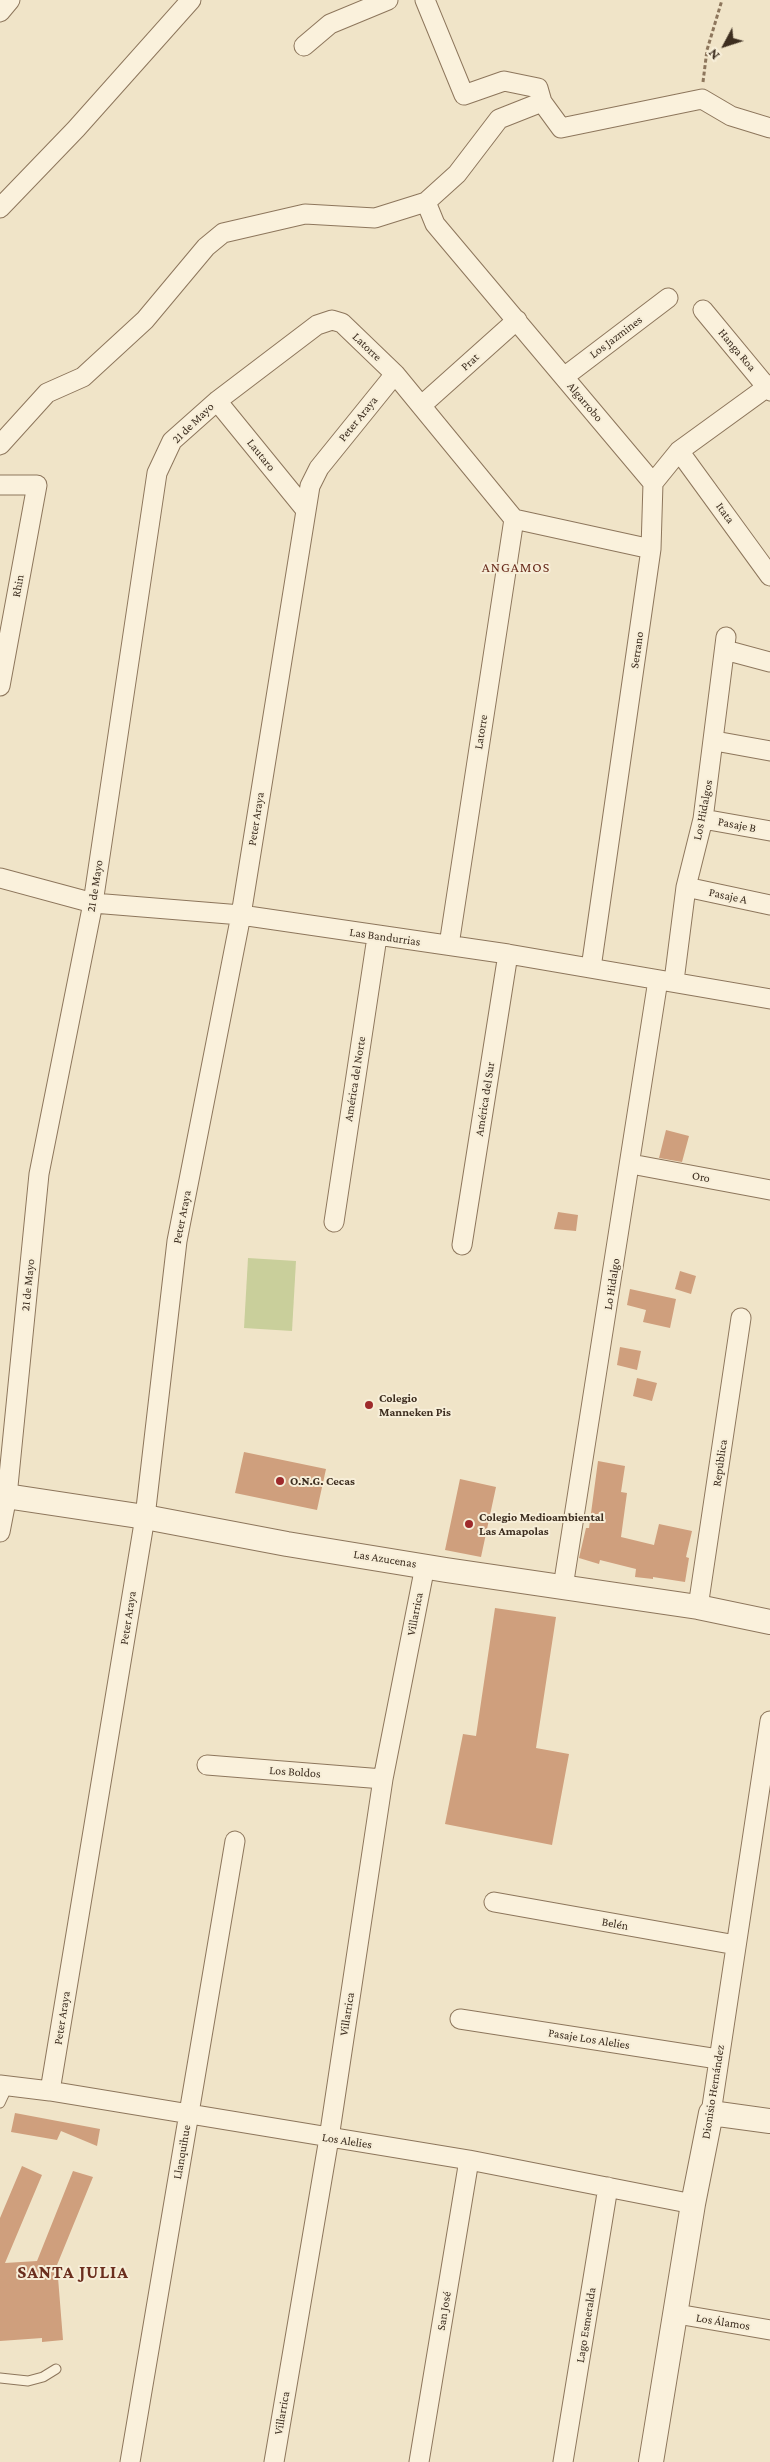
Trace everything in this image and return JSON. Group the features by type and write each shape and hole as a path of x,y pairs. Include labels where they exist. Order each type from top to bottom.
{"street":[{"path":"0,12 10,0"},
{"path":"0,208 76,129 192,0"},
{"path":"304,46 330,24 388,0"},
{"path":"425,0 464,95 504,81 538,88 542,102 562,128 702,99 731,116 770,128"},
{"path":"0,445 47,393 83,377 145,320 206,247 223,233 305,214 375,218 426,202 457,174 499,119 542,102"},
{"name":"Algarrobo","path":"426,202 435,224 653,483"},
{"name":"Los Jazmines","path":"564,377 668,298"},
{"name":"Hanga Roa","path":"703,310 769,387"},
{"name":"Latorre","path":"332,320 342,323 395,374 514,519 448,945"},
{"name":"21 de Mayo","path":"0,1532 39,1174 93,903 157,473 172,441 217,401 317,325 332,320"},
{"name":"Prat","path":"422,405 517,320"},
{"name":"Peter Araya","path":"50,2091 145,1516 177,1241 241,915 305,509 310,486 319,468 395,374"},
{"path":"653,483 679,451 769,387"},
{"name":"Lautaro","path":"217,401 305,509"},
{"name":"Itata","path":"679,451 770,576"},
{"name":"Serrano","path":"592,968 651,549 653,483"},
{"name":"Rhin","path":"0,485 37,485 0,686"},
{"path":"514,519 651,549"},
{"name":"Los Hidalgos","path":"666,980 703,819 715,741 726,643 770,662"},
{"path":"715,741 770,751"},
{"name":"Pasaje B","path":"703,819 770,832"},
{"name":"Las Bandurrias","path":"0,878 93,903 241,915 377,937 508,954 770,999"},
{"name":"Pasaje A","path":"686,887 770,904"},
{"name":"América del Norte","path":"334,1222 377,937"},
{"name":"América del Sur","path":"462,1245 508,954"},
{"name":"Lo Hidalgo","path":"563,1587 631,1164 666,980"},
{"name":"Oro","path":"631,1164 770,1190"},
{"name":"República","path":"698,1607 741,1318"},
{"name":"Las Azucenas","path":"4,1495 145,1516 287,1544 698,1607 770,1622"},
{"name":"Villarrica","path":"274,2462 328,2138 383,1779 425,1566"},
{"name":"Dionisio Hernández","path":"651,2462 693,2204 711,2113 770,1721"},
{"name":"Los Boldos","path":"207,1765 383,1779"},
{"name":"Llanquihue","path":"130,2462 235,1842"},
{"name":"Belén","path":"494,1902 736,1945"},
{"name":"Pasaje Los Alelies","path":"460,2019 718,2059"},
{"name":"Los Alelies","path":"3,2091 50,2091 469,2160 693,2204"},
{"path":"711,2113 770,2121"},
{"name":"San José","path":"419,2462 469,2160"},
{"name":"Lago Esmeralda","path":"563,2462 608,2187"},
{"name":"Los Álamos","path":"676,2314 770,2330"}],"lane":[{"path":"0,2378 28,2381 43,2377 56,2369"}],"path":[{"path":"702,99 707,50 722,0"}],"green space":[{"path":"248,1258 296,1261 292,1331 244,1328"}],"building":[{"path":"666,1130 689,1136 682,1162 659,1158"},
{"path":"558,1212 578,1215 576,1231 554,1229"},
{"path":"680,1271 696,1276 691,1294 675,1289"},
{"path":"630,1289 676,1299 670,1328 643,1322 646,1310 627,1305"},
{"path":"620,1347 641,1351 637,1370 617,1365"},
{"path":"637,1378 657,1383 652,1401 633,1396"},
{"name":"O.N.G. Cecas","path":"244,1452 326,1469 317,1510 235,1493"},
{"path":"598,1461 625,1466 621,1492 627,1493 621,1537 654,1545 659,1524 692,1531 686,1557 689,1558 685,1582 653,1577 653,1579 635,1577 636,1569 600,1560 599,1564 579,1558 586,1528 589,1528"},
{"name":"Colegio Medioambiental Las Amapolas","path":"460,1479 496,1487 481,1557 445,1550"},
{"path":"495,1608 556,1617 536,1748 569,1754 552,1845 445,1824 463,1734 476,1736"},
{"path":"15,2113 100,2129 97,2146 61,2131 57,2140 11,2132"},
{"path":"22,2166 42,2175 5,2263 37,2261 73,2171 93,2177 57,2265 63,2340 42,2342 42,2338 0,2341 0,2218"}],"place":[{"name":"Colegio Manneken Pis","path":"369,1405"},
{"name":"O.N.G. Cecas","path":"280,1481"},
{"name":"Colegio Medioambiental Las Amapolas","path":"469,1524"}],"district":[{"name":"ANGAMOS","path":"516,568"},
{"name":"SANTA JULIA","path":"73,2272"}]}
